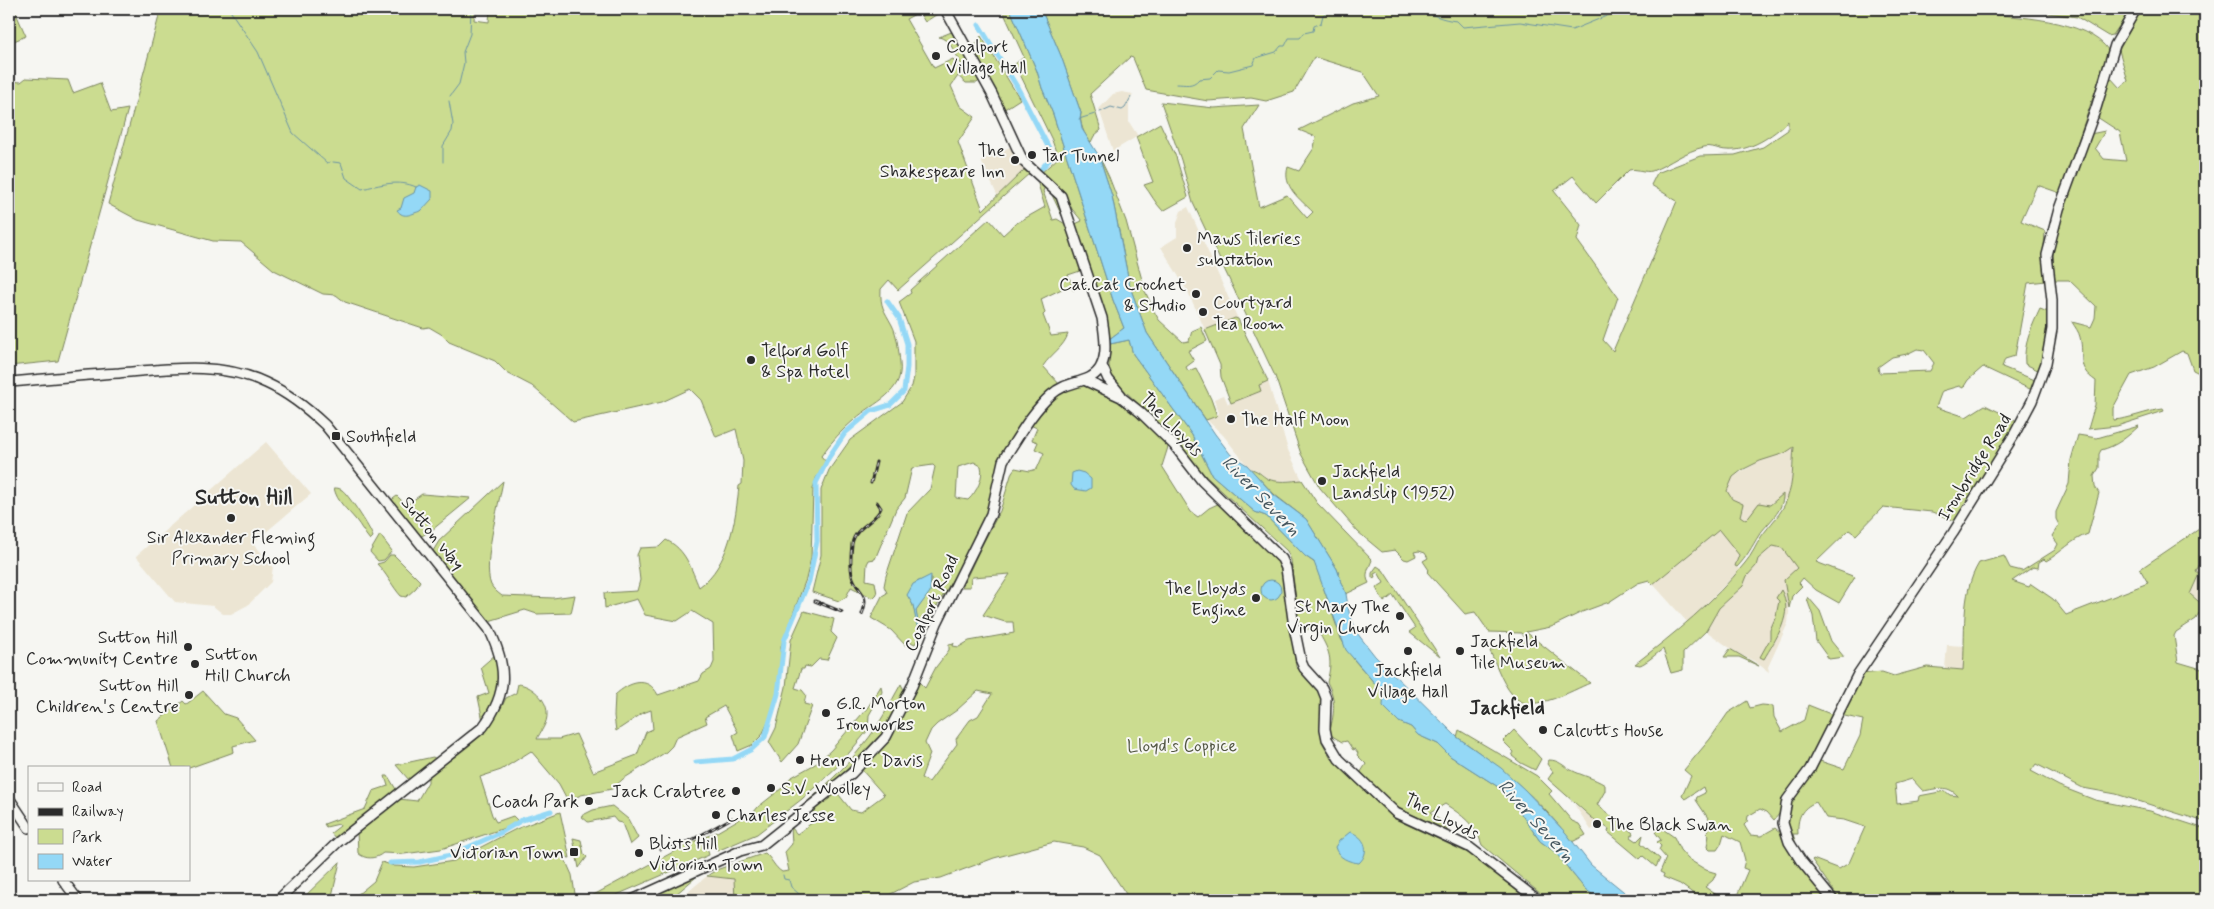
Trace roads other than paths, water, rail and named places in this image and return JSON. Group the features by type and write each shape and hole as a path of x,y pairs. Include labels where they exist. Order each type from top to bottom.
{"street":[{"path":"945,9 992,94 1024,161 1061,196 1097,303 1104,330 1104,357 1102,366 1095,374 1115,388"},
{"name":"Ironbridge Road","path":"1833,900 1801,861 1789,842 1783,823 1787,800 1810,770 1858,674 1953,533 2014,435 2032,401 2046,363 2052,329 2052,300 2047,255 2059,209 2096,108 2115,45 2136,9"},
{"path":"1102,366 1115,388 1126,400"},
{"name":"Sutton Way","path":"9,382 169,369 214,369 237,373 266,383 300,403 325,425 489,629 501,655 504,669 496,706 483,727 338,842 278,900"},
{"name":"Coalport Road","path":"632,900 740,850 762,845 852,773 886,737 912,686 937,623 991,514 1003,462 1007,454 1042,404 1060,388 1095,374"},
{"name":"The Lloyds","path":"1084,380 1126,400 1174,445 1202,481 1282,559 1286,568 1301,661 1304,668 1322,688 1326,698 1325,729 1339,760 1396,813 1469,847 1538,900"},
{"path":"9,798 28,826"},
{"path":"64,882 78,900"}],"water":[{"name":"River Severn","path":"1010,9 1041,9 1061,56 1081,113 1082,129 1099,156 1112,196 1130,287 1147,333 1215,434 1231,455 1247,465 1274,495 1306,519 1337,569 1357,633 1375,656 1457,737 1501,768 1525,790 1566,833 1591,865 1634,900 1600,900 1585,889 1555,852 1540,841 1503,790 1450,756 1438,744 1418,735 1411,727 1399,722 1383,706 1384,694 1346,650 1314,562 1305,556 1266,516 1255,512 1212,475 1192,435 1133,354 1129,340 1110,344 1108,340 1124,328 1113,300 1053,114"},
{"path":"420,185 432,191 432,199 421,211 402,215 397,210 401,208 404,198 414,193 416,187"},
{"path":"1077,471 1084,473 1091,479 1091,488 1086,491 1074,489 1071,485 1072,473"},
{"path":"931,575 930,592 916,611 919,626 917,626 913,605 907,595 913,584"},
{"path":"1271,580 1278,583 1281,590 1278,597 1271,600 1264,597 1261,590 1264,583"},
{"path":"1350,832 1359,837 1365,845 1365,854 1359,863 1344,859 1336,851 1335,847 1339,841"}],"waterway":[{"path":"229,9 258,52 293,133 327,163 330,162"},
{"path":"450,96 459,84 464,63 463,52 470,34 471,9"},
{"path":"1176,84 1191,84 1199,79 1210,78 1218,70 1229,71 1253,65 1256,58 1276,52 1281,46 1285,46 1289,38 1300,38 1304,33 1313,31 1314,26 1321,23 1323,15 1331,9"},
{"path":"1418,9 1442,18 1457,21 1463,27 1520,22 1572,30 1609,15 1613,9"},
{"path":"979,25 1016,85 1051,152 1050,159 1042,168"},
{"path":"1100,112 1111,107 1122,110 1131,97"},
{"path":"443,162 443,146 452,131 453,124 449,101"},
{"path":"1079,119 1095,114"},
{"path":"333,162 341,163 346,178 362,189 396,183 416,187"},
{"path":"696,762 733,759 752,749 765,737 778,694 784,641 809,581 817,541 816,483 829,457 845,433 871,411 890,405 904,391 907,344 899,318 887,301"},
{"path":"390,863 420,862 451,855 500,833 522,820 551,811"},
{"path":"783,875 784,879 789,880 791,887 806,900"}],"railway":[{"path":"871,483 876,462"},
{"path":"862,614 865,601 852,575 852,544 857,533 881,508 877,502"},
{"path":"815,601 842,612"},
{"path":"660,849 690,841 732,818"}],"place":[{"name":"Coalport Village Hall","path":"936,56"},
{"name":"Tar Tunnel","path":"1032,155"},
{"name":"The Shakespeare Inn","path":"1015,160"},
{"name":"Maws Tileries substation","path":"1187,248"},
{"name":"Cat.Cat Crochet & Studio","path":"1196,294"},
{"name":"Courtyard Tea Room","path":"1203,312"},
{"name":"Telford Golf & Spa Hotel","path":"751,360"},
{"name":"The Half Moon","path":"1231,419"},
{"name":"Southfield","path":"336,436"},
{"name":"Jackfield Landslip (1952)","path":"1322,481"},
{"name":"Sir Alexander Fleming Primary School","path":"231,518"},
{"name":"The Lloyds Engine","path":"1256,598"},
{"name":"St Mary The Virgin Church","path":"1400,616"},
{"name":"Sutton Hill Community Centre","path":"188,647"},
{"name":"Jackfield Village Hall","path":"1408,651"},
{"name":"Jackfield Tile Museum","path":"1460,651"},
{"name":"Sutton Hill Church","path":"195,664"},
{"name":"Sutton Hill Children's Centre","path":"189,695"},
{"name":"G.R. Morton Ironworks","path":"826,713"},
{"name":"Calcutts House","path":"1543,730"},
{"name":"Henry E. Davis","path":"800,760"},
{"name":"S.V. Woolley","path":"771,788"},
{"name":"Jack Crabtree","path":"736,791"},
{"name":"Coach Park","path":"589,801"},
{"name":"Charles Jesse","path":"716,815"},
{"name":"The Black Swan","path":"1597,824"},
{"name":"Victorian Town","path":"574,852"},
{"name":"Blists Hill Victorian Town","path":"639,853"}],"district":[{"name":"Sutton Hill","path":"244,496"},
{"name":"Jackfield","path":"1507,707"}],"park label":[{"name":"Lloyd's Coppice","path":"1182,745"}]}
